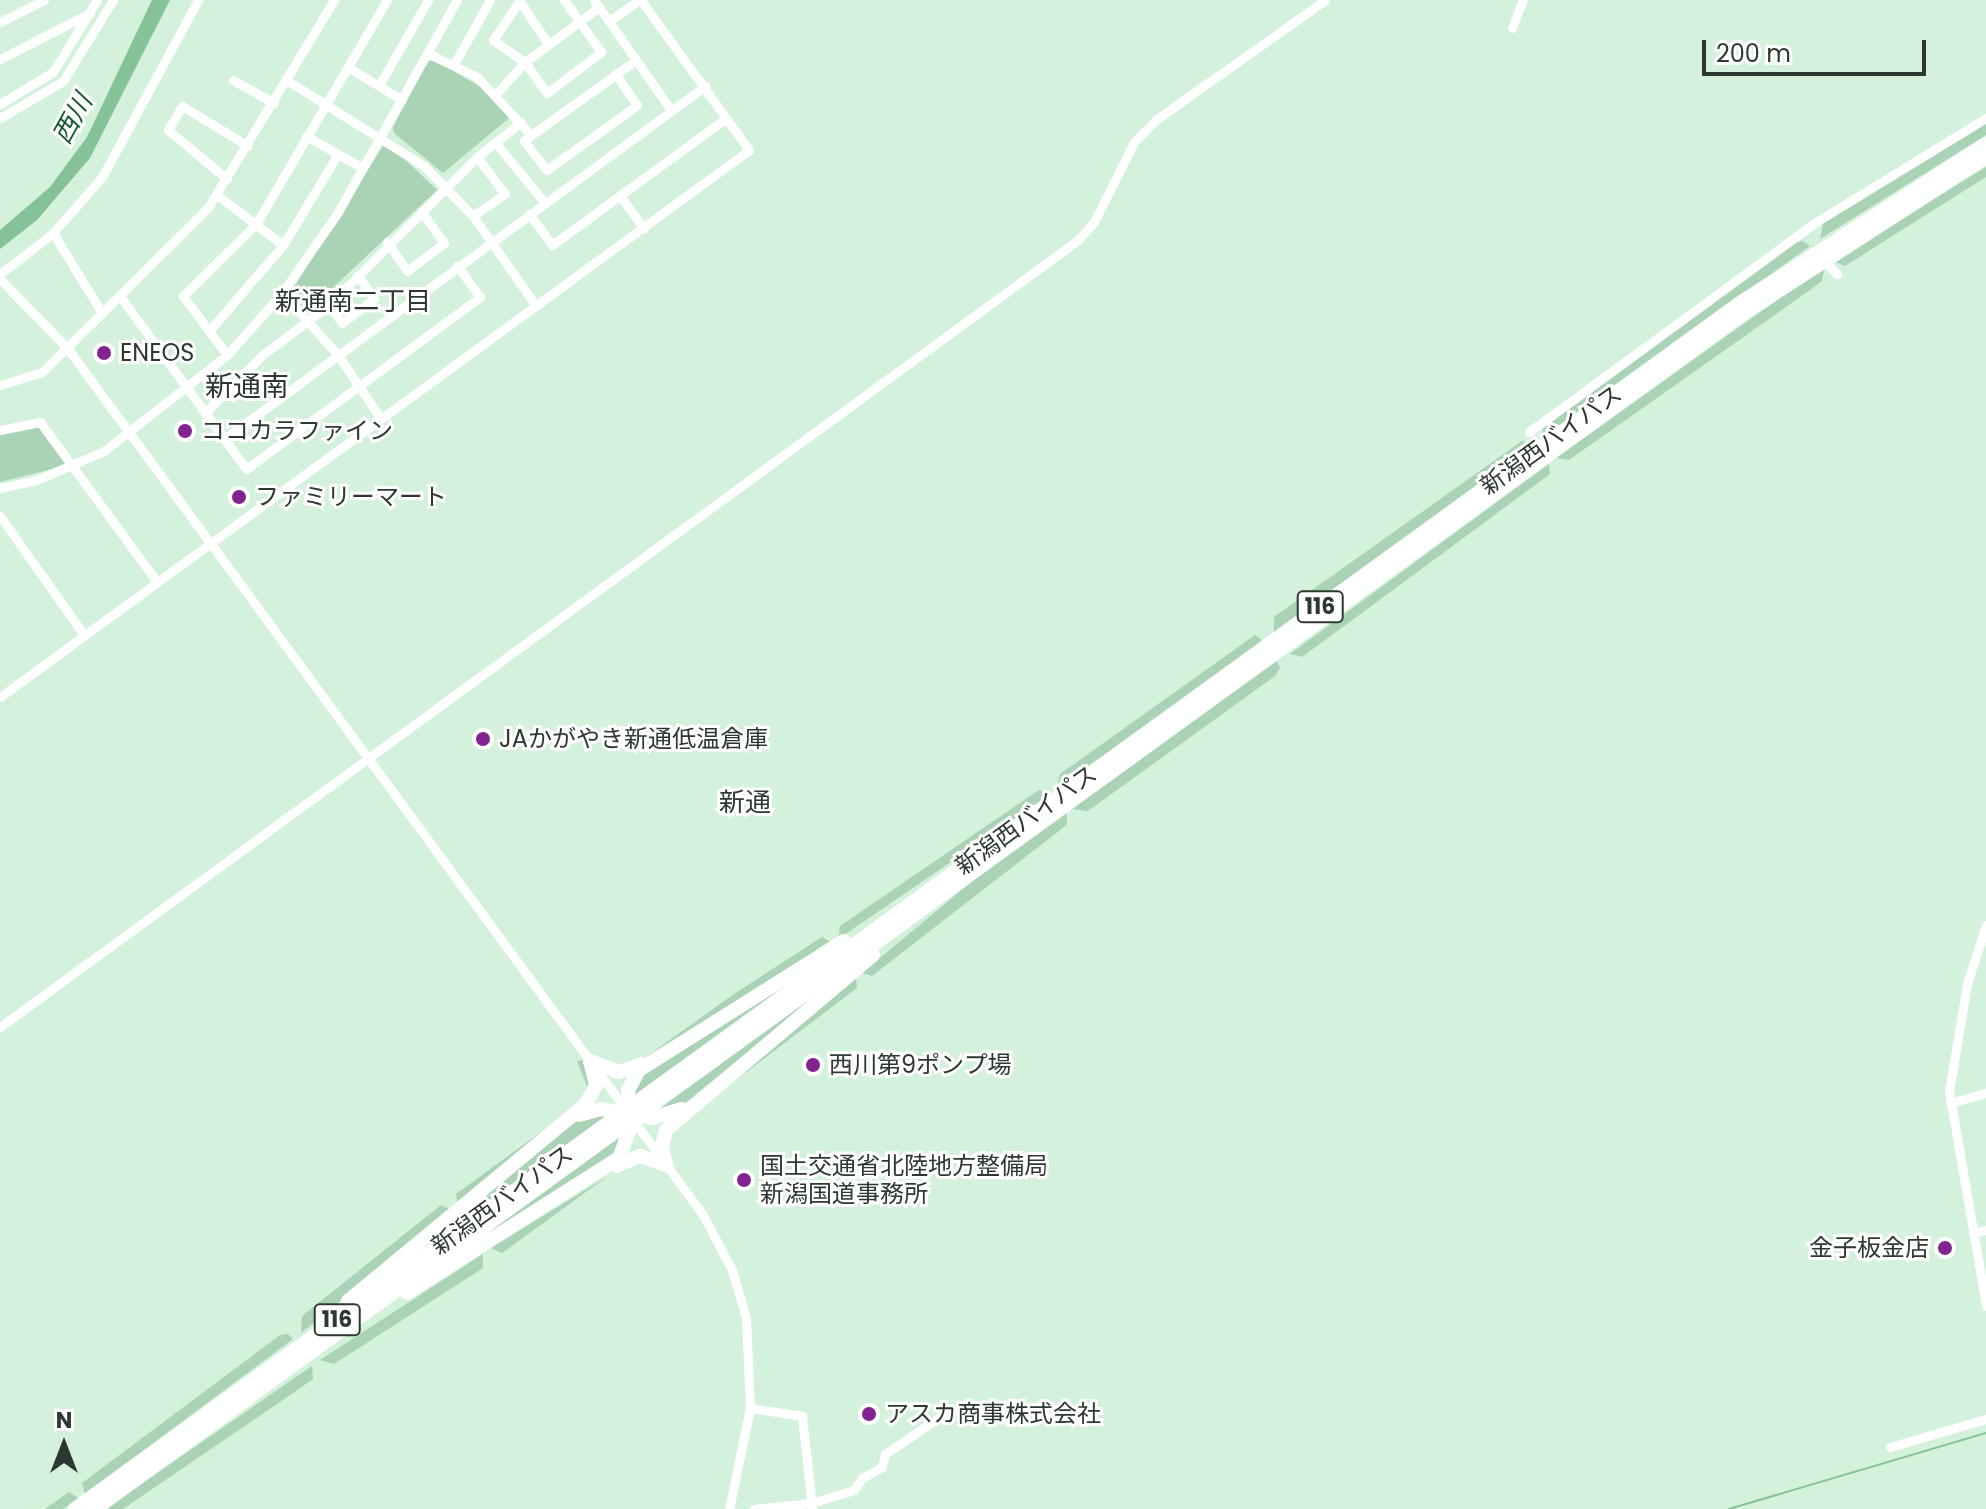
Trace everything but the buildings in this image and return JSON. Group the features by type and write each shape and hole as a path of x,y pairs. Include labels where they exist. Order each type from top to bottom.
{"highway":[{"name":"新潟西バイパス","path":"948,883 1737,305 1986,144"},
{"name":"新潟西バイパス","path":"95,1509 289,1362 666,1087 1744,313 1986,157"},
{"path":"590,1061 619,1072 649,1061 948,883"},
{"path":"666,1165 662,1146 666,1130 948,883"},
{"path":"289,1362 592,1098 596,1085 590,1061"},
{"path":"289,1362 597,1174 625,1151 630,1083 649,1061"},
{"path":"539,1141 591,1110 628,1116 674,1115 714,1089"},
{"path":"597,1174 640,1156 666,1165"},
{"name":"新潟西バイパス","path":"75,1509 289,1362"}],"street":[{"path":"0,104 53,72 97,0"},
{"path":"0,118 63,81 113,0"},
{"path":"198,0 102,177 53,233 0,276 68,349 703,1215 732,1270 746,1318 750,1408 729,1509"},
{"path":"0,385 42,372 217,195 334,0"},
{"path":"227,355 183,296 256,224 387,0"},
{"path":"379,85 428,0"},
{"path":"0,488 72,467 130,433 227,355 282,293 363,168 457,0"},
{"path":"454,64 490,0"},
{"path":"548,44 520,0 493,40 525,62 547,93 601,52 564,0"},
{"path":"0,697 749,150 640,0 609,21"},
{"path":"0,1027 1078,240 1094,222 1134,142 1157,119 1325,0"},
{"path":"1512,28 1523,0"},
{"path":"0,22 37,2"},
{"path":"497,93 525,62 580,23 596,4 671,110"},
{"path":"0,59 91,12"},
{"path":"427,53 454,64 497,93 531,135"},
{"path":"615,74 637,105 547,170 524,141 615,74 636,60"},
{"path":"348,67 402,100"},
{"path":"233,80 274,103"},
{"path":"288,81 381,136 446,187 473,216 536,306"},
{"path":"224,439 457,265 705,86"},
{"path":"227,179 168,130 182,106 248,146"},
{"path":"529,214 552,245 726,118"},
{"path":"1529,432 1694,308 1986,118"},
{"path":"205,413 261,356 329,305 387,242 477,157 521,122"},
{"path":"306,136 363,168"},
{"path":"495,142 545,203"},
{"path":"209,331 283,245 338,154"},
{"path":"473,216 505,194 477,157"},
{"path":"217,195 283,245"},
{"path":"621,197 644,229"},
{"path":"387,242 407,271 444,243 421,211"},
{"path":"53,233 102,313"},
{"path":"1804,234 1811,243"},
{"path":"120,296 246,469 480,297 457,265"},
{"path":"1828,265 1837,274"},
{"path":"329,305 342,323 374,299 358,275"},
{"path":"282,293 338,355 381,419"},
{"path":"0,430 40,422 157,582"},
{"path":"0,516 84,635"},
{"path":"1986,925 1967,984 1950,1103 1986,1306"},
{"path":"1950,1103 1986,1093"},
{"path":"1973,1233 1986,1230"},
{"path":"750,1408 802,1416 812,1506"},
{"path":"754,1509 812,1506 854,1490 882,1467 885,1454 947,1412 950,1415"},
{"path":"1890,1447 1986,1419"}],"shaded area":[{"path":"152,0 170,0 90,158 37,220 0,249 0,230 50,187 87,137"},
{"path":"428,61 437,61 487,91 509,118 443,173 394,133 393,127"},
{"path":"1986,122 1986,135 1820,239 1823,223"},
{"path":"383,146 391,146 437,190 309,310 291,292"},
{"path":"1986,167 1986,177 1845,266 1834,261"},
{"path":"1803,241 1810,246 1542,439 1543,425 1793,243"},
{"path":"1825,266 1822,281 1810,290 1569,460 1556,458"},
{"path":"39,424 68,465 0,482 0,433"},
{"path":"1522,441 1535,444 1274,632 1274,617"},
{"path":"1549,464 1550,474 1302,657 1290,654"},
{"path":"1255,635 1263,641 1057,789 1060,774"},
{"path":"1277,661 1280,668 1275,676 1088,811 1072,809"},
{"path":"1039,790 1052,793 838,939 840,926"},
{"path":"1067,813 1067,824 1059,831 872,976 862,973 976,878"},
{"path":"822,937 832,943 646,1057 734,994"},
{"path":"812,967 763,1002 633,1096 640,1075"},
{"path":"856,977 857,988 694,1112"},
{"path":"835,981 675,1111 649,1116"},
{"path":"584,1060 592,1084 584,1101 458,1204 456,1194 578,1105 587,1086 577,1061"},
{"path":"609,1114 417,1253 542,1144 584,1117"},
{"path":"627,1132 624,1147 428,1276"},
{"path":"608,1176 502,1253 491,1248 564,1203"},
{"path":"441,1205 452,1210 301,1333 302,1316"},
{"path":"483,1254 483,1268 334,1364 320,1360"},
{"path":"288,1334 293,1339 85,1494 82,1483 280,1335"},
{"path":"312,1366 313,1379 299,1389 123,1509 105,1509"},
{"path":"69,1492 78,1498 63,1509 45,1509"}],"waterway":[{"path":"1729,1509 1986,1433"}],"place":[{"name":"ENEOS","path":"104,353"},
{"name":"ココカラファイン","path":"185,431"},
{"name":"ファミリーマート","path":"239,497"},
{"name":"JAかがやき新通低温倉庫","path":"483,739"},
{"name":"西川第9ポンプ場","path":"813,1065"},
{"name":"国土交通省北陸地方整備局 新潟国道事務所","path":"744,1180"},
{"name":"金子板金店","path":"1945,1248"},
{"name":"アスカ商事株式会社","path":"869,1414"}],"district":[{"name":"新通南二丁目","path":"353,302"},
{"name":"新通南","path":"247,387"},
{"name":"新通","path":"745,803"}],"water label":[{"name":"西川","path":"73,119"}]}
